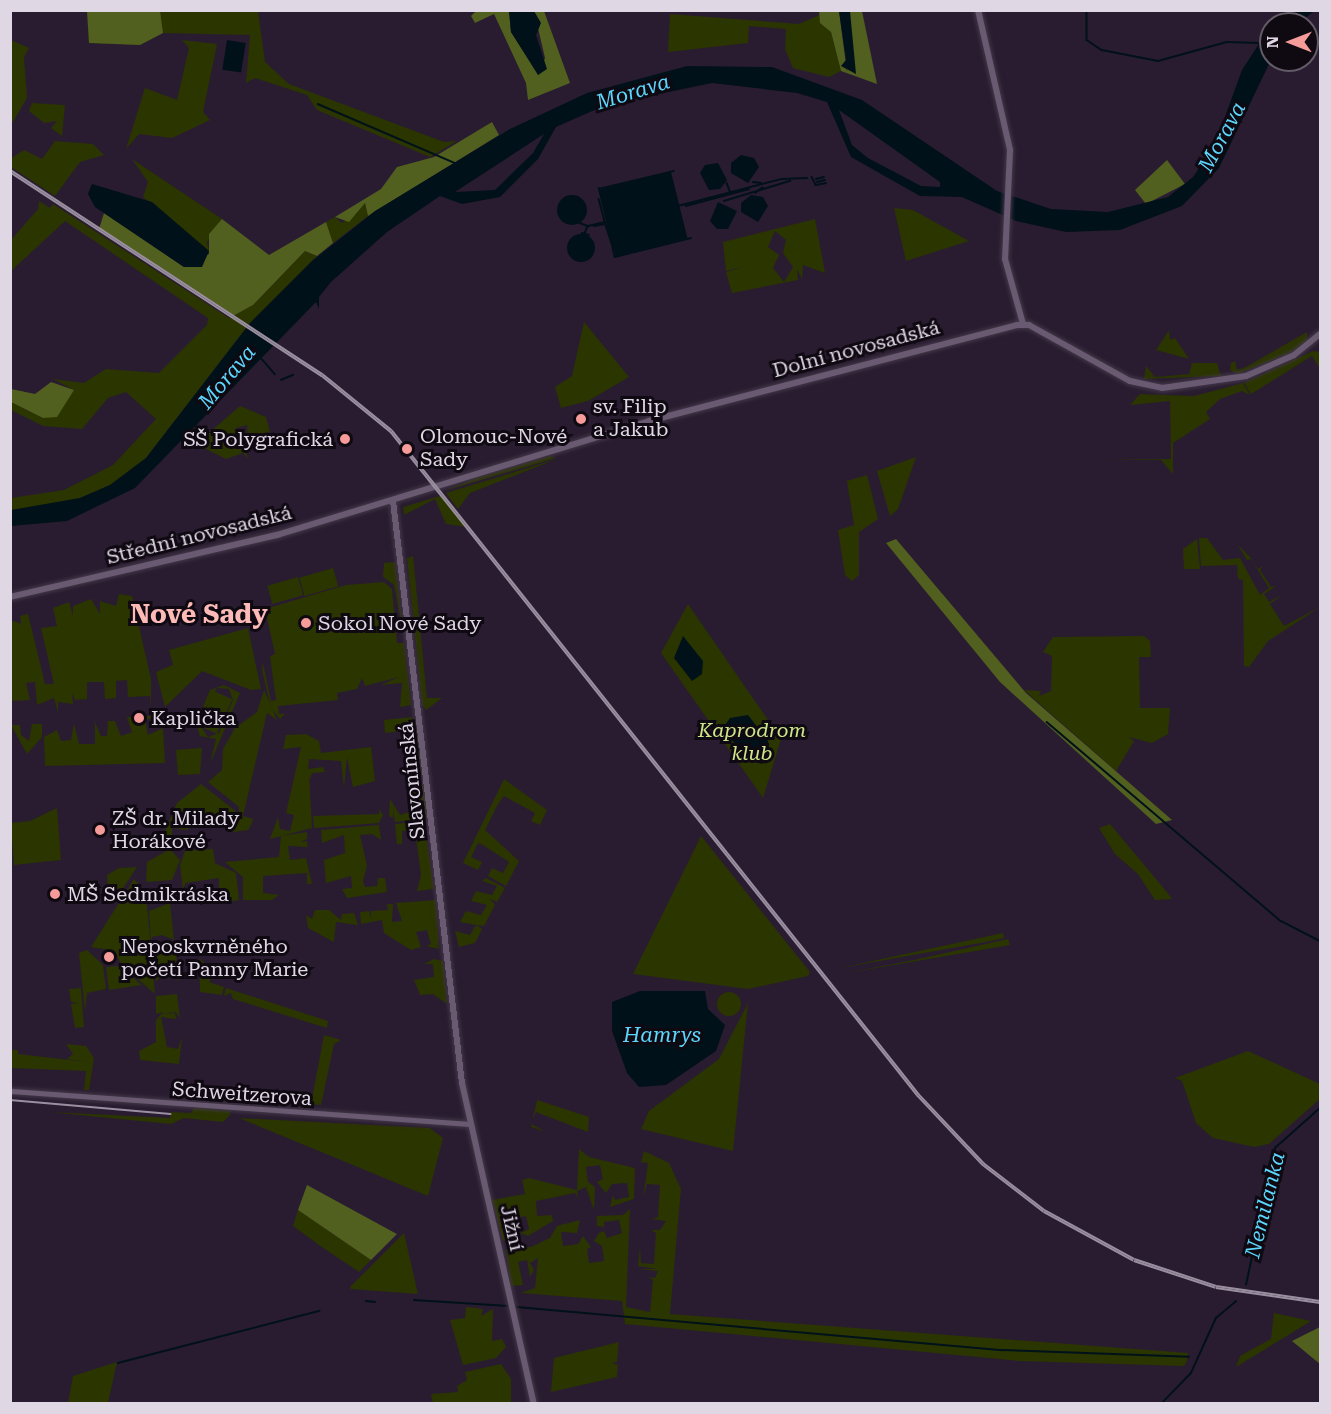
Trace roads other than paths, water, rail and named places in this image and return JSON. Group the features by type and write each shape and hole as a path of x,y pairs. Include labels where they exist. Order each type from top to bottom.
{"main road":[{"path":"978,10 1007,134 1010,171 1005,267 1023,324 1130,381 1162,388 1246,376 1318,337"},
{"name":"Dolní novosadská","path":"393,501 658,418 1023,324"},
{"name":"Střední novosadská","path":"10,597 232,546 393,501"},
{"name":"Slavonínská","path":"393,501 459,1059"},
{"name":"Jižní","path":"459,1059 471,1124 534,1404"}],"street":[{"name":"Schweitzerova","path":"10,1091 471,1124"}],"water":[{"path":"1284,10 1314,10 1313,12 1282,12"},
{"path":"509,11 534,11 541,23 536,35 547,69 538,75 511,32"},
{"path":"839,11 850,11 856,74 841,66 846,60"},
{"path":"227,40 246,43 241,73 222,70"},
{"name":"Morava","path":"1259,44 1259,72 1265,72 1219,168 1182,206 1120,230 1066,232 1016,221 962,197 920,196 851,157 827,102 797,93 712,83 606,105 556,127 538,159 500,197 462,204 440,196 387,232 331,282 319,297 319,309 316,302 135,488 67,521 11,526 11,510 80,498 110,485 146,458 250,323 312,261 375,211 510,129 587,93 687,66 772,67 862,100 997,191 1051,209 1108,212 1168,197 1193,177 1215,144 1242,70","holes":["839,110 940,182 940,187 921,186 868,158 852,145","544,134 533,153 495,190 455,192"]},
{"path":"741,155 754,158 759,167 748,183 731,173 731,163"},
{"path":"718,163 727,180 720,189 709,190 700,173 705,165"},
{"path":"671,172 687,238 616,256 599,190"},
{"path":"92,184 152,202 209,251 202,267 184,267 95,207 88,194"},
{"path":"572,195 582,200 587,210 582,220 572,225 562,220 557,210 562,200"},
{"path":"751,195 763,197 768,206 758,222 741,212 741,203"},
{"path":"718,202 737,211 728,229 717,229 710,221"},
{"path":"581,234 591,238 595,248 591,258 581,262 571,258 567,248 571,238"},
{"path":"683,636 703,661 702,674 692,681 674,658"},
{"path":"748,715 768,741 769,757 762,764 745,758 723,728 730,718"},
{"name":"Hamrys","path":"640,991 705,991 708,1009 725,1025 716,1051 666,1085 639,1087 627,1073 612,1031 612,1002"}],"waterway":[{"path":"1087,10 1087,40 1102,50 1158,61 1227,42 1258,43"},
{"path":"318,104 455,163"},
{"path":"588,226 605,222 613,247 599,189 674,171"},
{"path":"812,177 816,185 826,183"},
{"path":"816,179 824,177"},
{"path":"678,206 782,179 807,178"},
{"path":"817,182 825,180"},
{"path":"724,201 790,181"},
{"path":"753,182 761,183"},
{"path":"727,183 730,191"},
{"path":"755,193 762,188"},
{"path":"686,206 749,189"},
{"path":"599,199 605,221"},
{"path":"580,223 588,226 585,234"},
{"path":"594,226 605,224"},
{"path":"582,233 589,235"},
{"path":"613,248 615,257 691,238"},
{"name":"Morava","path":"262,359 275,374"},
{"path":"281,380 293,375"},
{"path":"1047,722 1281,921 1320,941"},
{"name":"Nemilanka","path":"1246,1285 1275,1148 1320,1108"},
{"path":"414,1300 508,1306"},
{"path":"366,1301 375,1302"},
{"name":"Nemilanka","path":"1161,1404 1191,1373 1216,1318 1236,1301"},
{"path":"517,1307 1002,1350 1189,1357"},
{"path":"118,1363 319,1311"}],"tram line":[{"path":"10,1100 170,1114"}],"railway":[{"path":"10,171 322,375 391,431 918,1095 983,1164 1044,1211 1134,1260 1216,1287 1320,1302"}],"place":[{"name":"sv. Filip a Jakub","path":"581,419"},
{"name":"SŠ Polygrafická","path":"345,439"},
{"name":"Olomouc-Nové Sady","path":"407,449"},
{"name":"Sokol Nové Sady","path":"306,623"},
{"name":"Kaplička","path":"139,718"},
{"name":"ZŠ dr. Milady Horákové","path":"100,830"},
{"name":"MŠ Sedmikráska","path":"55,894"},
{"name":"Neposkvrněného početí Panny Marie","path":"109,957"}],"district":[{"name":"Nové Sady","path":"199,615"}],"park label":[{"name":"Kaprodrom klub","path":"752,742"}]}
